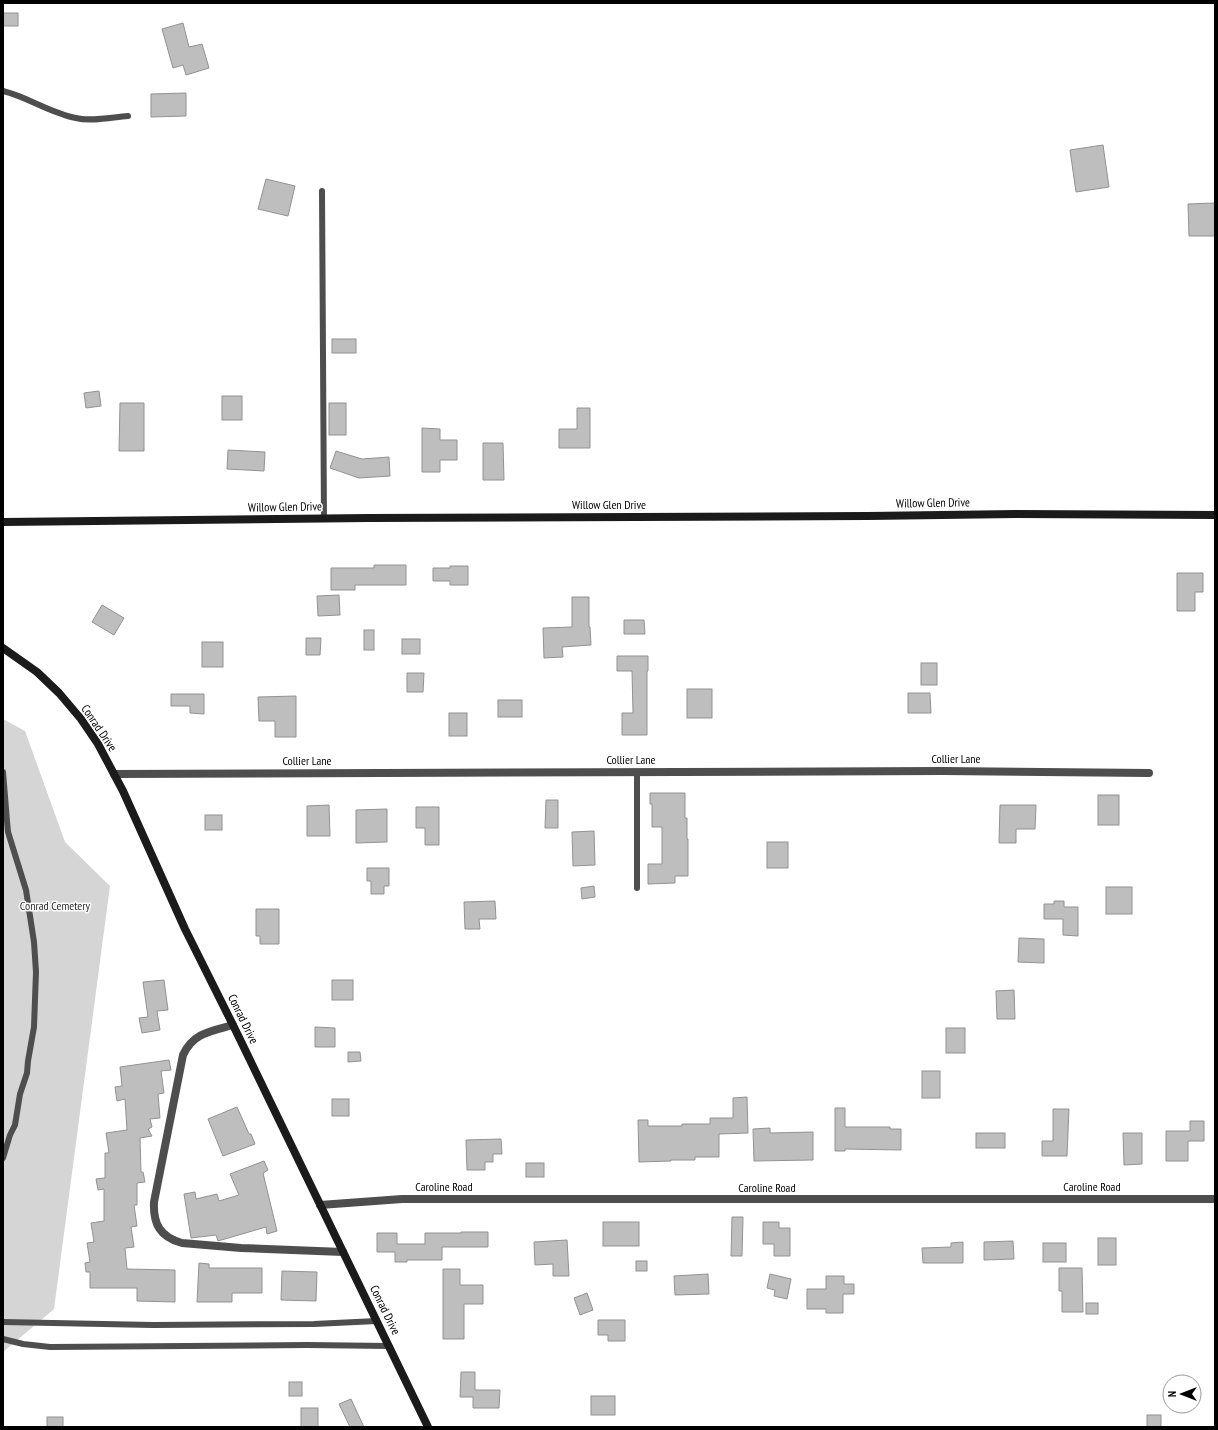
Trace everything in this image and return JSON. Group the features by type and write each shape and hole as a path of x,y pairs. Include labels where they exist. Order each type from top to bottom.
{"main road":[{"name":"Willow Glen Drive","path":"3,522 1016,514 1215,514"},
{"name":"Conrad Drive","path":"3,648 37,672 59,693 81,719 98,744 130,805 185,929 344,1252 428,1427"}],"street":[{"name":"Collier Lane","path":"114,774 974,771 1149,773"},
{"path":"233,1025 203,1033 186,1047 182,1056 154,1202 154,1215 156,1222 163,1234 182,1243 240,1248 344,1252"},
{"name":"Caroline Road","path":"320,1205 402,1199 1215,1199"}],"lane":[{"path":"3,91 17,95 44,108 77,119 128,116"},
{"path":"322,191 324,519"},
{"path":"3,772 8,832 26,890 34,935 36,972 34,1027 27,1073 20,1094 15,1125 10,1135 3,1158"},
{"path":"637,772 637,888"},
{"path":"3,1322 184,1325 314,1324 377,1321"},
{"path":"3,1339 23,1344 50,1347 307,1345 389,1346"}],"green space":[{"name":"Conrad Cemetery","path":"3,719 25,731 65,842 110,886 54,1309 3,1352"}],"building":[{"path":"3,13 18,13 18,26 3,26"},
{"path":"183,23 189,47 202,44 209,68 186,75 183,65 173,68 162,29"},
{"path":"186,93 186,116 151,117 151,94"},
{"path":"1103,145 1109,187 1076,192 1070,150"},
{"path":"266,179 295,186 288,216 258,209"},
{"path":"1215,203 1215,236 1189,236 1188,204"},
{"path":"332,339 356,339 356,353 332,353"},
{"path":"99,391 101,406 86,408 84,393"},
{"path":"222,396 242,396 242,420 222,420"},
{"path":"120,403 144,403 144,451 119,451"},
{"path":"329,403 346,403 346,435 329,435"},
{"path":"577,408 590,408 590,448 559,448 559,429 577,429"},
{"path":"422,428 440,429 440,440 457,440 457,460 440,460 440,472 422,472"},
{"path":"483,443 503,443 504,480 483,480"},
{"path":"228,450 265,452 264,471 227,469"},
{"path":"336,451 362,459 389,457 390,476 359,478 330,468"},
{"path":"374,565 406,565 406,585 355,585 355,590 331,590 331,568 374,568"},
{"path":"450,566 468,566 468,585 450,585 450,581 433,581 433,568 450,568"},
{"path":"1177,573 1203,573 1203,592 1195,592 1195,611 1177,611"},
{"path":"339,595 340,615 318,616 317,596"},
{"path":"572,597 589,597 589,627 591,645 562,647 563,657 544,658 543,628 572,627"},
{"path":"102,605 124,618 114,635 92,622"},
{"path":"624,620 644,620 645,634 624,634"},
{"path":"364,630 374,630 374,650 364,650"},
{"path":"306,638 321,638 320,655 306,655"},
{"path":"402,639 420,639 420,654 402,654"},
{"path":"202,642 223,642 223,667 202,667"},
{"path":"617,656 648,656 647,735 622,735 622,713 633,713 632,671 617,671"},
{"path":"921,663 937,663 937,685 921,685"},
{"path":"407,673 424,673 423,692 407,692"},
{"path":"687,689 712,689 712,718 687,718"},
{"path":"908,693 930,693 931,713 908,713"},
{"path":"171,694 204,694 204,714 190,713 190,706 171,706"},
{"path":"296,696 296,737 275,737 275,721 259,721 258,697"},
{"path":"498,700 522,700 522,717 498,717"},
{"path":"449,713 467,713 467,736 449,736"},
{"path":"650,793 685,793 685,818 687,818 688,839 688,876 675,876 675,883 648,884 648,864 662,864 662,827 652,827 652,804 650,804"},
{"path":"1098,795 1119,795 1119,825 1098,825"},
{"path":"546,800 558,800 558,828 545,828"},
{"path":"329,805 330,836 307,836 307,806"},
{"path":"1000,805 1036,805 1035,829 1016,829 1016,843 999,843"},
{"path":"416,807 439,807 439,845 425,845 425,828 416,828"},
{"path":"387,809 387,842 356,843 356,810"},
{"path":"205,815 222,815 222,830 205,830"},
{"path":"594,831 595,865 573,866 572,832"},
{"path":"767,842 788,842 788,868 767,868"},
{"path":"367,868 389,868 389,886 384,886 384,894 371,894 371,881 367,881"},
{"path":"594,886 595,897 582,899 581,888"},
{"path":"1106,887 1132,887 1132,914 1106,914"},
{"path":"495,901 496,919 479,919 480,929 465,929 464,902"},
{"path":"1054,901 1064,901 1064,907 1078,907 1078,936 1063,935 1063,919 1044,919 1044,904 1054,904"},
{"path":"256,909 279,909 279,944 260,944 260,936 256,936"},
{"path":"1019,938 1044,939 1044,963 1018,962"},
{"path":"164,980 168,1010 157,1011 160,1030 142,1033 139,1018 148,1017 143,982"},
{"path":"332,980 353,980 353,1000 332,1000"},
{"path":"1014,990 1015,1019 997,1019 996,991"},
{"path":"315,1027 335,1028 335,1047 315,1047"},
{"path":"946,1028 965,1028 965,1053 946,1053"},
{"path":"348,1052 360,1052 361,1061 348,1062"},
{"path":"169,1060 171,1070 161,1071 164,1093 158,1094 160,1118 150,1119 152,1127 148,1129 152,1136 140,1138 141,1172 143,1172 145,1182 137,1183 137,1205 134,1205 137,1226 131,1227 134,1247 125,1248 127,1269 175,1270 175,1302 137,1301 137,1288 90,1288 90,1272 86,1272 85,1263 90,1262 87,1243 94,1242 91,1223 104,1221 104,1189 98,1190 96,1179 105,1178 105,1153 109,1153 106,1133 127,1130 125,1099 117,1101 115,1087 122,1086 120,1067"},
{"path":"922,1071 940,1071 940,1098 922,1098"},
{"path":"747,1097 748,1133 719,1134 719,1157 695,1157 695,1160 639,1162 638,1120 648,1120 648,1126 710,1124 710,1118 733,1118 733,1098"},
{"path":"332,1099 349,1099 349,1116 332,1116"},
{"path":"237,1107 255,1144 223,1156 208,1119"},
{"path":"835,1108 845,1108 845,1127 890,1127 890,1129 901,1129 901,1150 845,1149 845,1151 835,1151"},
{"path":"1053,1109 1069,1109 1067,1156 1042,1156 1042,1141 1053,1141"},
{"path":"1190,1121 1204,1121 1204,1141 1188,1141 1188,1161 1166,1161 1166,1131 1190,1131"},
{"path":"770,1128 770,1133 813,1132 813,1160 754,1161 753,1129"},
{"path":"976,1133 1005,1133 1005,1148 976,1148"},
{"path":"1123,1133 1142,1133 1142,1164 1124,1165"},
{"path":"501,1139 502,1154 493,1154 493,1162 485,1162 485,1170 467,1170 466,1140"},
{"path":"264,1161 268,1170 263,1173 277,1231 267,1234 266,1227 218,1241 216,1235 191,1238 184,1194 195,1192 196,1199 217,1194 219,1201 239,1195 230,1174"},
{"path":"526,1163 544,1163 544,1177 526,1177"},
{"path":"732,1217 743,1217 742,1256 731,1256"},
{"path":"603,1222 639,1222 639,1246 603,1246"},
{"path":"763,1222 779,1222 779,1228 790,1228 790,1256 774,1256 774,1244 763,1244"},
{"path":"488,1232 488,1247 442,1247 442,1260 407,1260 407,1262 395,1262 395,1252 377,1252 377,1233 397,1233 397,1244 425,1244 425,1233"},
{"path":"1098,1238 1116,1238 1116,1265 1098,1265"},
{"path":"567,1240 569,1276 553,1276 553,1264 535,1265 534,1242"},
{"path":"1013,1241 1014,1259 984,1260 984,1242"},
{"path":"963,1242 963,1263 923,1263 922,1248 951,1247 951,1243"},
{"path":"1043,1243 1066,1243 1066,1262 1043,1262"},
{"path":"636,1261 647,1261 647,1271 636,1271"},
{"path":"199,1263 209,1264 209,1268 262,1268 262,1293 232,1293 232,1302 197,1302"},
{"path":"1059,1268 1082,1268 1083,1312 1062,1312 1062,1291 1059,1291"},
{"path":"443,1269 460,1269 460,1285 483,1285 483,1304 464,1304 464,1339 443,1339"},
{"path":"282,1271 317,1272 316,1301 281,1300"},
{"path":"708,1274 709,1294 675,1295 674,1276"},
{"path":"770,1274 791,1279 787,1299 774,1296 775,1290 767,1288"},
{"path":"826,1276 844,1276 844,1284 854,1284 854,1294 843,1294 843,1313 826,1313 826,1309 807,1309 807,1289 826,1289"},
{"path":"587,1293 593,1310 580,1315 574,1298"},
{"path":"1086,1303 1098,1303 1098,1314 1086,1314"},
{"path":"598,1320 625,1320 625,1341 608,1341 608,1335 598,1335"},
{"path":"461,1372 475,1372 475,1390 500,1390 499,1408 473,1408 473,1397 460,1397"},
{"path":"289,1382 302,1382 302,1396 289,1396"},
{"path":"591,1396 615,1396 615,1415 591,1415"},
{"path":"351,1399 364,1427 350,1427 339,1404"},
{"path":"301,1408 318,1408 318,1427 301,1427"},
{"path":"1147,1415 1161,1415 1161,1427 1147,1427"},
{"path":"47,1417 63,1417 63,1427 47,1427"}]}
